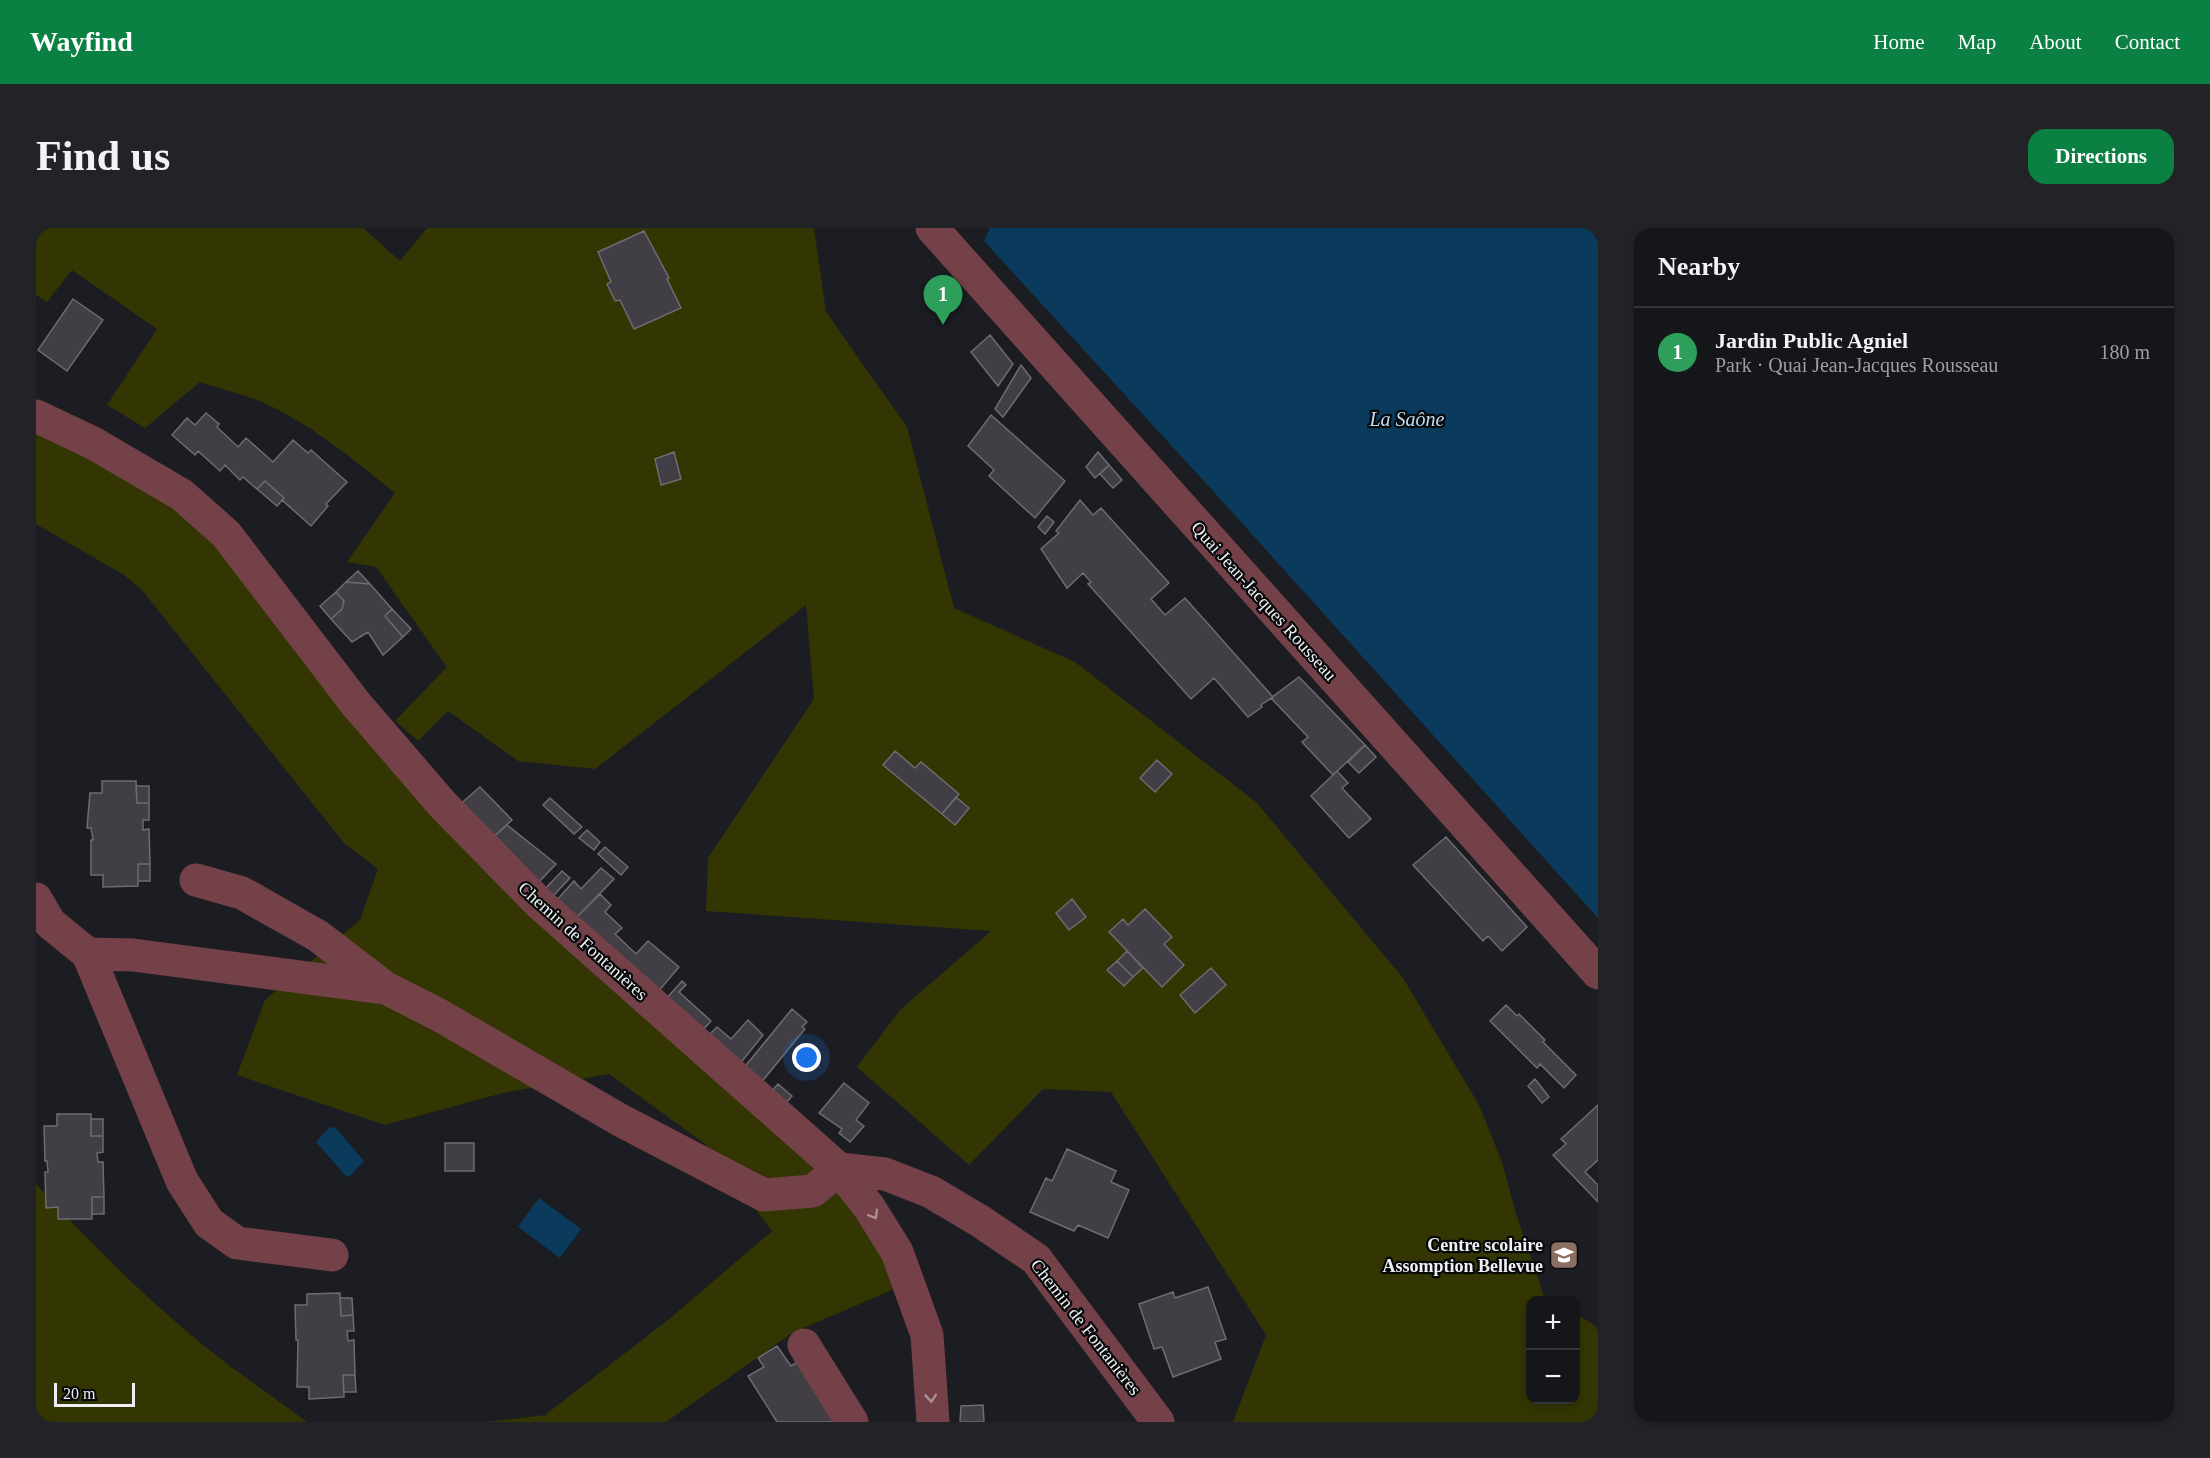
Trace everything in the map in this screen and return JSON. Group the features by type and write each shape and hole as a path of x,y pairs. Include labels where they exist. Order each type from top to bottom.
{"street":[{"name":"Quai Jean-Jacques Rousseau","path":"932,228 1598,973"},
{"name":"Chemin de Fontanières","path":"36,416 93,443 182,495 226,534 357,704 450,813 540,904 839,1169 885,1173 931,1192 980,1221 1036,1259 1158,1422"},
{"path":"195,880 242,893 318,936 386,988 439,1015 620,1120 764,1196 813,1191 839,1169 869,1206 897,1252 927,1335 933,1422"},
{"path":"36,899 50,923 88,954 182,1181 209,1223 237,1243 332,1255"},
{"path":"88,954 133,955 386,988"},
{"path":"804,1345 852,1422"}],"shaded area":[{"path":"36,228 363,228 400,261 427,228 814,228 826,312 907,427 954,608 1075,662 1256,802 1403,978 1479,1105 1502,1162 1516,1214 1544,1296 1526,1296 1526,1404 1580,1404 1580,1316 1596,1326 1598,1332 1598,1422 1233,1422 1266,1335 1111,1092 1043,1089 969,1165 857,1067 900,1010 991,931 706,911 708,858 814,699 806,605 595,769 518,761 448,711 418,741 395,721 447,667 376,567 347,562 395,493 315,431 298,421 262,402 200,382 145,428 107,405 157,329 72,270 47,302 36,295"},
{"path":"36,428 176,503 767,1124 847,1199 899,1287 792,1333 666,1422 487,1422 545,1415 668,1320 772,1231 705,1144 609,1074 503,1093 385,1125 237,1075 265,1000 360,920 378,869 344,843 142,590 124,575 36,524"},
{"path":"36,1184 117,1268 182,1327 217,1356 307,1422 36,1422"}],"water":[{"name":"La Saône","path":"990,228 1598,228 1598,918 984,241"},
{"path":"335,1127 364,1161 349,1177 316,1142 329,1128"},
{"path":"539,1198 581,1229 560,1258 518,1227"}],"building":[{"path":"644,231 669,278 667,279 681,308 634,329 620,300 615,301 607,284 611,282 598,252"},
{"path":"73,299 103,320 67,371 38,350"},
{"path":"990,335 1013,364 998,386 971,352"},
{"path":"1021,365 1031,378 1003,417 995,409"},
{"path":"206,413 219,424 217,427 238,447 246,438 273,462 293,440 308,453 311,450 347,482 326,504 328,506 311,526 265,481 257,489 243,477 240,480 225,465 220,471 198,451 195,455 172,435 187,418 195,425"},
{"path":"991,415 1065,481 1035,518 989,476 994,470 968,446"},
{"path":"674,452 681,479 661,485 655,459"},
{"path":"1098,452 1109,465 1095,478 1086,467"},
{"path":"1109,465 1122,480 1113,488 1100,474"},
{"path":"265,481 284,498 277,506 257,489"},
{"path":"1080,500 1093,515 1101,508 1169,583 1151,599 1165,615 1185,598 1273,697 1248,717 1214,678 1191,699 1088,584 1091,582 1083,573 1067,588 1041,549 1059,533 1056,531"},
{"path":"1047,516 1054,522 1045,534 1038,527"},
{"path":"358,571 370,584 346,582"},
{"path":"346,582 370,584 392,609 385,616 403,637 383,655 368,632 352,642 331,619 342,609 344,601 336,592"},
{"path":"336,592 344,601 342,609 331,619 320,606"},
{"path":"392,609 411,629 403,637 385,616"},
{"path":"1299,677 1365,745 1333,775 1302,742 1308,737 1271,698"},
{"path":"1365,745 1376,757 1359,773 1348,762"},
{"path":"895,751 915,768 921,762 959,794 942,814 883,765"},
{"path":"1157,760 1172,774 1155,792 1140,778"},
{"path":"1337,771 1348,783 1342,788 1371,819 1349,838 1311,796"},
{"path":"102,781 136,781 137,803 149,803 149,820 143,820 143,830 149,829 150,864 138,864 138,886 103,887 103,875 91,875 91,840 93,840 91,828 87,828 90,793 102,793"},
{"path":"136,786 149,786 149,803 137,803"},
{"path":"480,787 512,820 490,840 458,806"},
{"path":"956,797 969,808 955,825 942,814"},
{"path":"550,798 582,827 574,834 543,805"},
{"path":"507,825 556,864 537,884 490,840"},
{"path":"587,830 600,842 594,850 579,838"},
{"path":"1446,837 1527,927 1502,951 1488,936 1483,941 1413,865"},
{"path":"605,847 628,867 621,875 598,854"},
{"path":"138,864 150,864 150,881 138,881"},
{"path":"601,868 614,879 575,919 556,901 574,881 581,889"},
{"path":"562,871 570,878 552,897 544,890"},
{"path":"600,894 611,905 605,912 622,928 615,934 636,954 648,941 679,967 657,993 575,919"},
{"path":"1072,899 1086,917 1069,930 1056,913"},
{"path":"1145,909 1172,937 1164,944 1184,965 1162,987 1109,932 1123,919 1128,925"},
{"path":"1127,951 1143,968 1133,977 1117,961"},
{"path":"1117,961 1133,977 1124,986 1107,970"},
{"path":"1211,968 1226,985 1195,1013 1180,995"},
{"path":"682,981 686,985 679,992 711,1021 701,1032 665,1000"},
{"path":"1506,1005 1517,1016 1519,1014 1545,1040 1543,1042 1576,1075 1564,1088 1540,1064 1537,1068 1490,1021"},
{"path":"792,1009 807,1022 802,1027 805,1029 760,1084 743,1069"},
{"path":"748,1020 763,1035 739,1065 707,1037 717,1027 731,1039"},
{"path":"1535,1079 1549,1097 1542,1103 1528,1086"},
{"path":"844,1083 869,1103 856,1120 864,1126 850,1142 839,1133 842,1129 819,1113"},
{"path":"778,1084 792,1096 784,1105 770,1093"},
{"path":"1598,1105 1598,1160 1585,1172 1598,1185 1598,1202 1553,1155 1566,1144 1561,1139"},
{"path":"57,1114 91,1114 91,1136 103,1136 103,1152 97,1153 98,1162 103,1162 104,1197 92,1197 92,1219 58,1219 58,1207 46,1208 45,1172 48,1172 47,1161 45,1161 44,1126 57,1126"},
{"path":"91,1119 103,1119 103,1136 91,1136"},
{"path":"445,1143 474,1143 474,1171 445,1171"},
{"path":"1067,1149 1116,1171 1111,1182 1129,1190 1108,1238 1078,1225 1074,1231 1030,1212 1046,1178 1052,1181"},
{"path":"92,1197 104,1197 104,1214 92,1214"},
{"path":"1208,1287 1226,1339 1215,1342 1221,1359 1173,1377 1162,1347 1154,1349 1139,1304 1173,1292 1175,1298"},
{"path":"340,1293 341,1316 353,1315 354,1331 347,1331 348,1341 354,1340 355,1375 343,1375 344,1397 309,1399 309,1387 297,1387 298,1340 296,1340 295,1305 307,1305 307,1294"},
{"path":"340,1298 352,1298 353,1315 341,1316"},
{"path":"777,1346 791,1366 799,1361 837,1422 777,1422 748,1376 764,1367 758,1358"},
{"path":"343,1375 355,1375 356,1392 344,1392"},
{"path":"983,1405 984,1422 960,1422 961,1406"}],"place":[{"name":"Jardin Public Agniel","path":"943,325"},
{"name":"Centre scolaire Assomption Bellevue","path":"1564,1255"}]}
